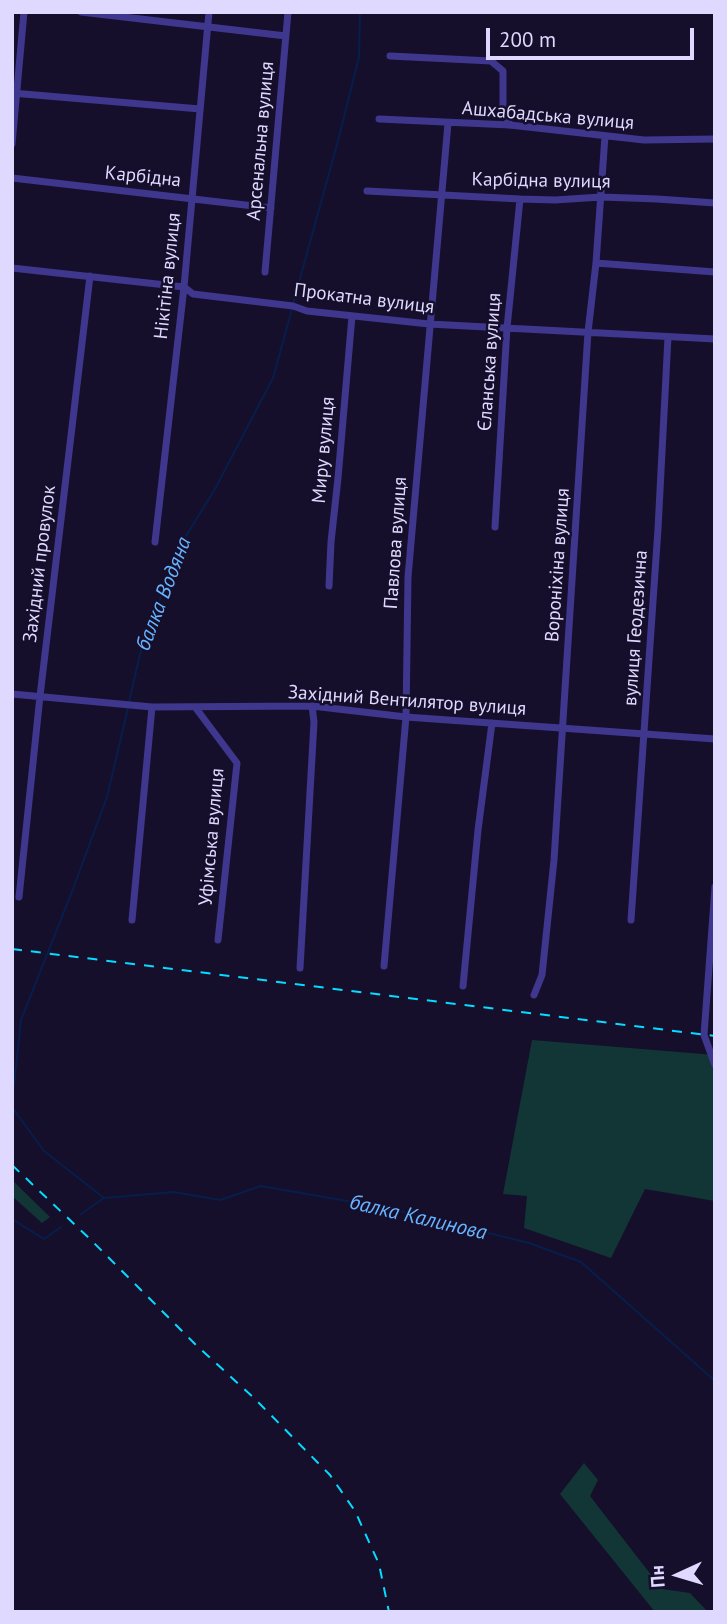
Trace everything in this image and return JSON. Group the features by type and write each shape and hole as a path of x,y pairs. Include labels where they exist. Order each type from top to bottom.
{"street":[{"path":"12,144 24,12"},
{"path":"81,12 286,36"},
{"name":"Нікітіна вулиця","path":"155,542 184,288 209,12"},
{"name":"Арсенальна вулиця","path":"265,272 288,12"},
{"path":"390,56 491,61 503,71 503,109 510,125"},
{"path":"15,94 200,109"},
{"name":"Ашхабадська вулиця","path":"379,119 510,125 644,140 715,139"},
{"name":"Павлова вулиця","path":"384,966 406,717 408,577 448,123"},
{"name":"Вороніхіна вулиця","path":"534,995 542,975 554,860 588,332 605,136"},
{"name":"Карбідна","path":"12,178 271,208"},
{"name":"Карбідна вулиця","path":"367,191 520,199 601,197 715,203"},
{"name":"Єланська вулиця","path":"495,527 507,328 520,199"},
{"path":"596,263 715,272"},
{"name":"Прокатна вулиця","path":"12,268 184,288 193,294 293,306 307,311 429,324 715,339"},
{"name":"Західний провулок","path":"19,897 90,276"},
{"name":"Миру вулиця","path":"330,586 331,542 352,316"},
{"name":"вулиця Геодезична","path":"631,920 658,529 668,337"},
{"name":"Західний Вентилятор вулиця","path":"12,694 152,706 312,706 406,717 715,739"},
{"path":"132,920 152,706"},
{"path":"300,968 314,722 312,706"},
{"name":"Уфімська вулиця","path":"195,707 237,763 218,940"},
{"path":"463,986 478,830 492,723"},
{"path":"715,887 704,1035 715,1065"}],"green space":[{"path":"532,1040 715,1055 715,1201 645,1189 611,1258 524,1228 527,1196 503,1194"},
{"path":"12,1180 50,1217 42,1223 12,1196"},
{"path":"584,1463 598,1480 590,1496 662,1589 690,1593 708,1612 655,1612 560,1494"}],"waterway":[{"name":"балка Водяна","path":"293,304 359,57 360,12"},
{"name":"балка Водяна","path":"129,702 140,654 178,549 215,489 273,378 292,309"},
{"name":"балка Водяна","path":"12,1103 21,1020 107,797 128,708"},
{"name":"балка Водяна","path":"12,1107 44,1151 104,1198"},
{"name":"балка Калинова","path":"81,1214 104,1198 174,1192 220,1200 261,1186 387,1208 529,1243 581,1262 715,1381"},
{"name":"балка Калинова","path":"12,1219 44,1239 61,1227"}],"railway":[{"path":"12,949 715,1036"},
{"path":"12,1165 330,1475 355,1511 379,1564 389,1612"}]}
